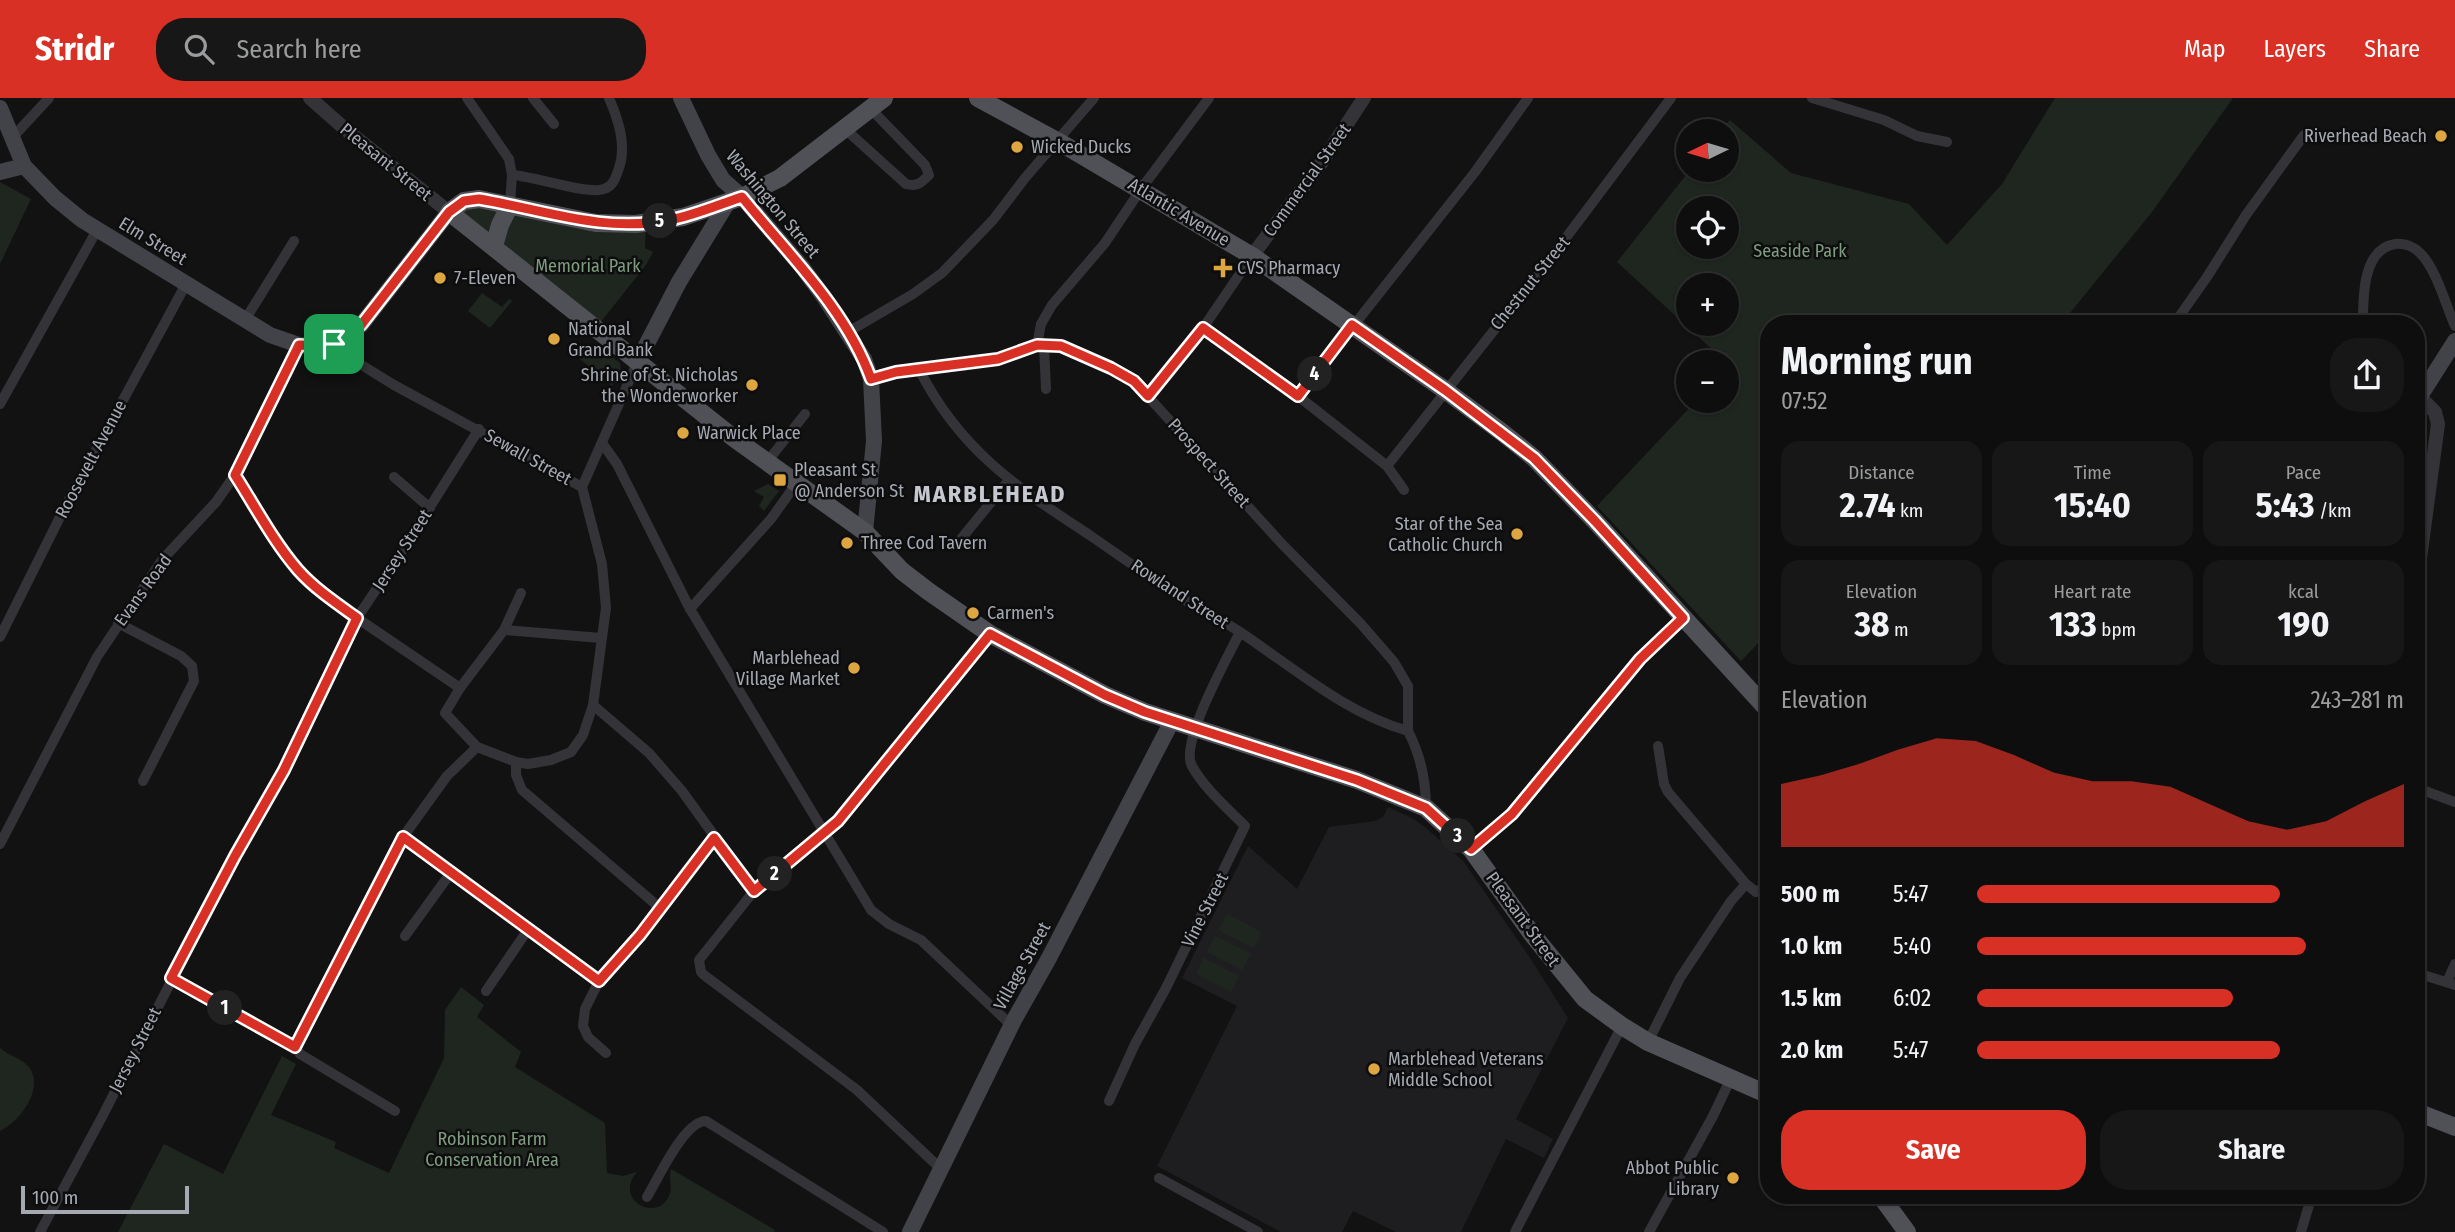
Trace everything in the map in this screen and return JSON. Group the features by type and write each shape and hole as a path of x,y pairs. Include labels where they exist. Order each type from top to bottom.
{"main road":[{"name":"Washington Street","path":"681,98 708,155 735,200 802,267 864,359 871,379 874,441 864,532"},
{"name":"Atlantic Avenue","path":"978,98 1059,141 1252,257 1445,390 1534,458 1760,701"},
{"path":"334,344 361,325 458,204 470,199 606,224 650,223 682,217 735,200 780,178 877,103"},
{"name":"Elm Street","path":"0,108 24,166 55,198 97,230 270,335 299,345 334,344"},
{"path":"0,172 24,166"},
{"path":"638,361 707,232 735,200"},
{"path":"494,247 500,225 510,205"},
{"name":"Pleasant Street","path":"449,212 767,462 864,532 902,570 990,634 1105,695 1172,721 1357,780 1426,808 1471,849 1578,993 1648,1042 1760,1088"},
{"path":"682,217 707,232"},
{"path":"2425,388 2455,341"},
{"name":"Village Street","path":"910,1232 1011,1025 1055,947 1172,721"},
{"path":"2425,1115 2455,1127"},
{"path":"1887,1204 1907,1232"}],"street":[{"path":"12,138 49,98"},
{"name":"Pleasant Street","path":"310,98 449,212"},
{"path":"467,98 509,159 512,175 510,205"},
{"path":"533,98 554,124"},
{"path":"512,175 603,190 612,184 622,159 622,139 609,98"},
{"path":"848,332 913,294 942,273 993,220 1025,178 1094,98"},
{"path":"1046,390 1041,324 1052,305 1105,243 1141,189 1209,98"},
{"name":"Commercial Street","path":"1148,396 1203,328 1322,162 1364,98"},
{"path":"1298,396 1475,172 1528,98"},
{"name":"Chestnut Street","path":"1387,466 1547,263 1671,98"},
{"path":"1812,98 1884,120 1917,136 1947,142"},
{"path":"845,129 906,184 914,186 921,183 929,175 925,165 877,103"},
{"path":"2180,315 2246,215 2304,135"},
{"path":"0,404 97,230"},
{"path":"245,320 294,241"},
{"path":"2363,315 2364,294 2370,266 2379,251 2400,243 2420,253 2429,266 2455,326"},
{"name":"Roosevelt Avenue","path":"0,637 64,509 186,284"},
{"path":"1203,328 1298,396 1387,466 1404,490"},
{"name":"Sewall Street","path":"334,344 347,356 394,385 582,487 602,564 606,608 593,705 583,735 571,752 551,761 528,764 516,762"},
{"name":"Evans Road","path":"0,844 97,657 162,560 216,502 235,475 299,345"},
{"path":"871,379 896,372 998,359 1041,345"},
{"name":"Prospect Street","path":"1041,345 1061,346 1088,356 1134,381 1282,544 1361,624 1401,671 1408,686 1408,731"},
{"path":"582,487 638,361"},
{"name":"Rowland Street","path":"919,369 930,391 980,454 1039,504 1240,632 1354,710 1381,723 1408,731"},
{"path":"2425,404 2435,412 2438,424 2425,521"},
{"path":"767,462 805,414"},
{"name":"Jersey Street","path":"40,1232 235,856 284,770 357,618 479,429"},
{"path":"602,443 617,464 690,608 871,910 889,924 921,940 1011,1025"},
{"path":"235,475 283,551 321,592 460,688"},
{"path":"394,477 430,508"},
{"path":"961,539 1009,480"},
{"path":"690,608 771,519 796,484"},
{"path":"521,593 504,630 460,688 445,713 477,747 516,762 522,790 660,908"},
{"path":"1471,849 1512,814 1640,659 1683,618"},
{"path":"118,623 181,656 192,666 194,681 143,781"},
{"path":"504,630 601,638"},
{"path":"1194,728 1240,632"},
{"path":"944,1163 857,1090 704,975 699,966 702,956 754,891 838,821 990,634"},
{"path":"593,705 649,753 682,791 754,891"},
{"name":"Vine Street","path":"1109,1101 1245,826 1191,765 1188,756 1194,728"},
{"path":"1408,731 1419,753 1426,788 1426,808"},
{"path":"1658,746 1664,784 1668,792 1745,884 1756,892 1760,890"},
{"path":"295,1047 403,837 447,776 477,747"},
{"path":"2425,791 2455,802"},
{"path":"403,837 599,981"},
{"path":"606,1053 588,1037 583,1026 585,1009 599,981 640,935 714,838"},
{"path":"405,936 452,871"},
{"path":"1648,1042 1680,978 1745,884"},
{"path":"486,991 529,929"},
{"path":"2425,976 2451,984 2455,964"},
{"path":"171,978 295,1047 300,1054 395,1111"},
{"path":"1515,1232 1622,1026"},
{"path":"1649,1232 1731,1078"},
{"path":"647,1197 685,1133 695,1124 706,1121 883,1232"},
{"path":"1159,1178 1258,1232"},
{"path":"2301,1232 2309,1204"}],"shaded area":[{"name":"Marblehead Veterans Middle School","path":"1388,807 1425,827 1464,862 1568,1018 1516,1119 1553,1139 1544,1158 1506,1139 1461,1232 1396,1232 1353,1211 1342,1232 1281,1232 1157,1166 1237,1006 1182,978 1248,846 1297,889 1329,827 1375,821 1383,817"}],"green space":[{"name":"Seaside Park","path":"2055,98 2233,98 2152,212 2068,315 1760,315 1760,641 1741,661 1597,506 1685,413 1739,413 1739,350 1713,350 1697,336 1739,336 1739,273 1676,273 1676,316 1617,262 1680,182 1740,182 1740,129 1791,173 1909,204 1947,245 2002,184"},
{"path":"0,182 31,199 0,264"},
{"name":"Memorial Park","path":"458,204 646,223 645,248 653,252 646,265 596,328 449,212"},
{"path":"482,293 502,307 509,299 512,301 490,328 468,311"},
{"path":"593,344 620,363 621,372 612,386 579,358 588,346"},
{"path":"768,484 779,491 764,511 759,506 764,497 754,491"},
{"path":"1227,914 1262,932 1254,948 1218,930"},
{"path":"1215,936 1251,954 1242,970 1207,952"},
{"path":"1204,958 1239,976 1231,992 1196,974"},
{"name":"Robinson Farm Conservation Area","path":"461,987 484,1005 477,1017 521,1052 515,1067 605,1123 607,1173 623,1176 637,1172 631,1182 630,1191 639,1205 656,1208 663,1204 670,1193 671,1169 775,1230 774,1232 118,1232 164,1144 223,1174 282,1056 296,1064 271,1115 336,1142 334,1148 389,1173 444,1058 445,1010"},
{"path":"0,1048 28,1066 33,1074 34,1084 22,1112 0,1131"}],"place":[{"name":"Riverhead Beach","path":"2441,136"},
{"name":"Wicked Ducks","path":"1017,147"},
{"name":"CVS Pharmacy","path":"1223,268"},
{"name":"7-Eleven","path":"440,278"},
{"name":"National Grand Bank","path":"554,339"},
{"name":"Shrine of St. Nicholas the Wonderworker","path":"752,385"},
{"name":"Warwick Place","path":"683,433"},
{"name":"Pleasant St @ Anderson St","path":"780,480"},
{"name":"Star of the Sea Catholic Church","path":"1517,534"},
{"name":"Three Cod Tavern","path":"847,543"},
{"name":"Carmen's","path":"973,613"},
{"name":"Marblehead Village Market","path":"854,668"},
{"name":"Marblehead Veterans Middle School","path":"1374,1069"},
{"name":"Abbot Public Library","path":"1733,1178"}],"district":[{"name":"MARBLEHEAD","path":"990,494"}],"route":[{"path":"742,197 824,297 864,359 871,379 896,372 998,359 1037,345 1061,346 1088,356 1134,381 1148,396 1203,328 1298,396 1352,325 1445,390 1534,458 1683,618 1640,659 1512,814 1471,849 1426,808 1320,767 1145,712 1105,695 990,634 838,821 754,891 714,838 640,935 599,981 403,837 295,1047 171,978 284,770 357,618 321,592 299,571 283,551 235,475 299,345 334,344 361,325 449,212 464,201 479,199 566,218 614,225 672,219 742,197"}]}
